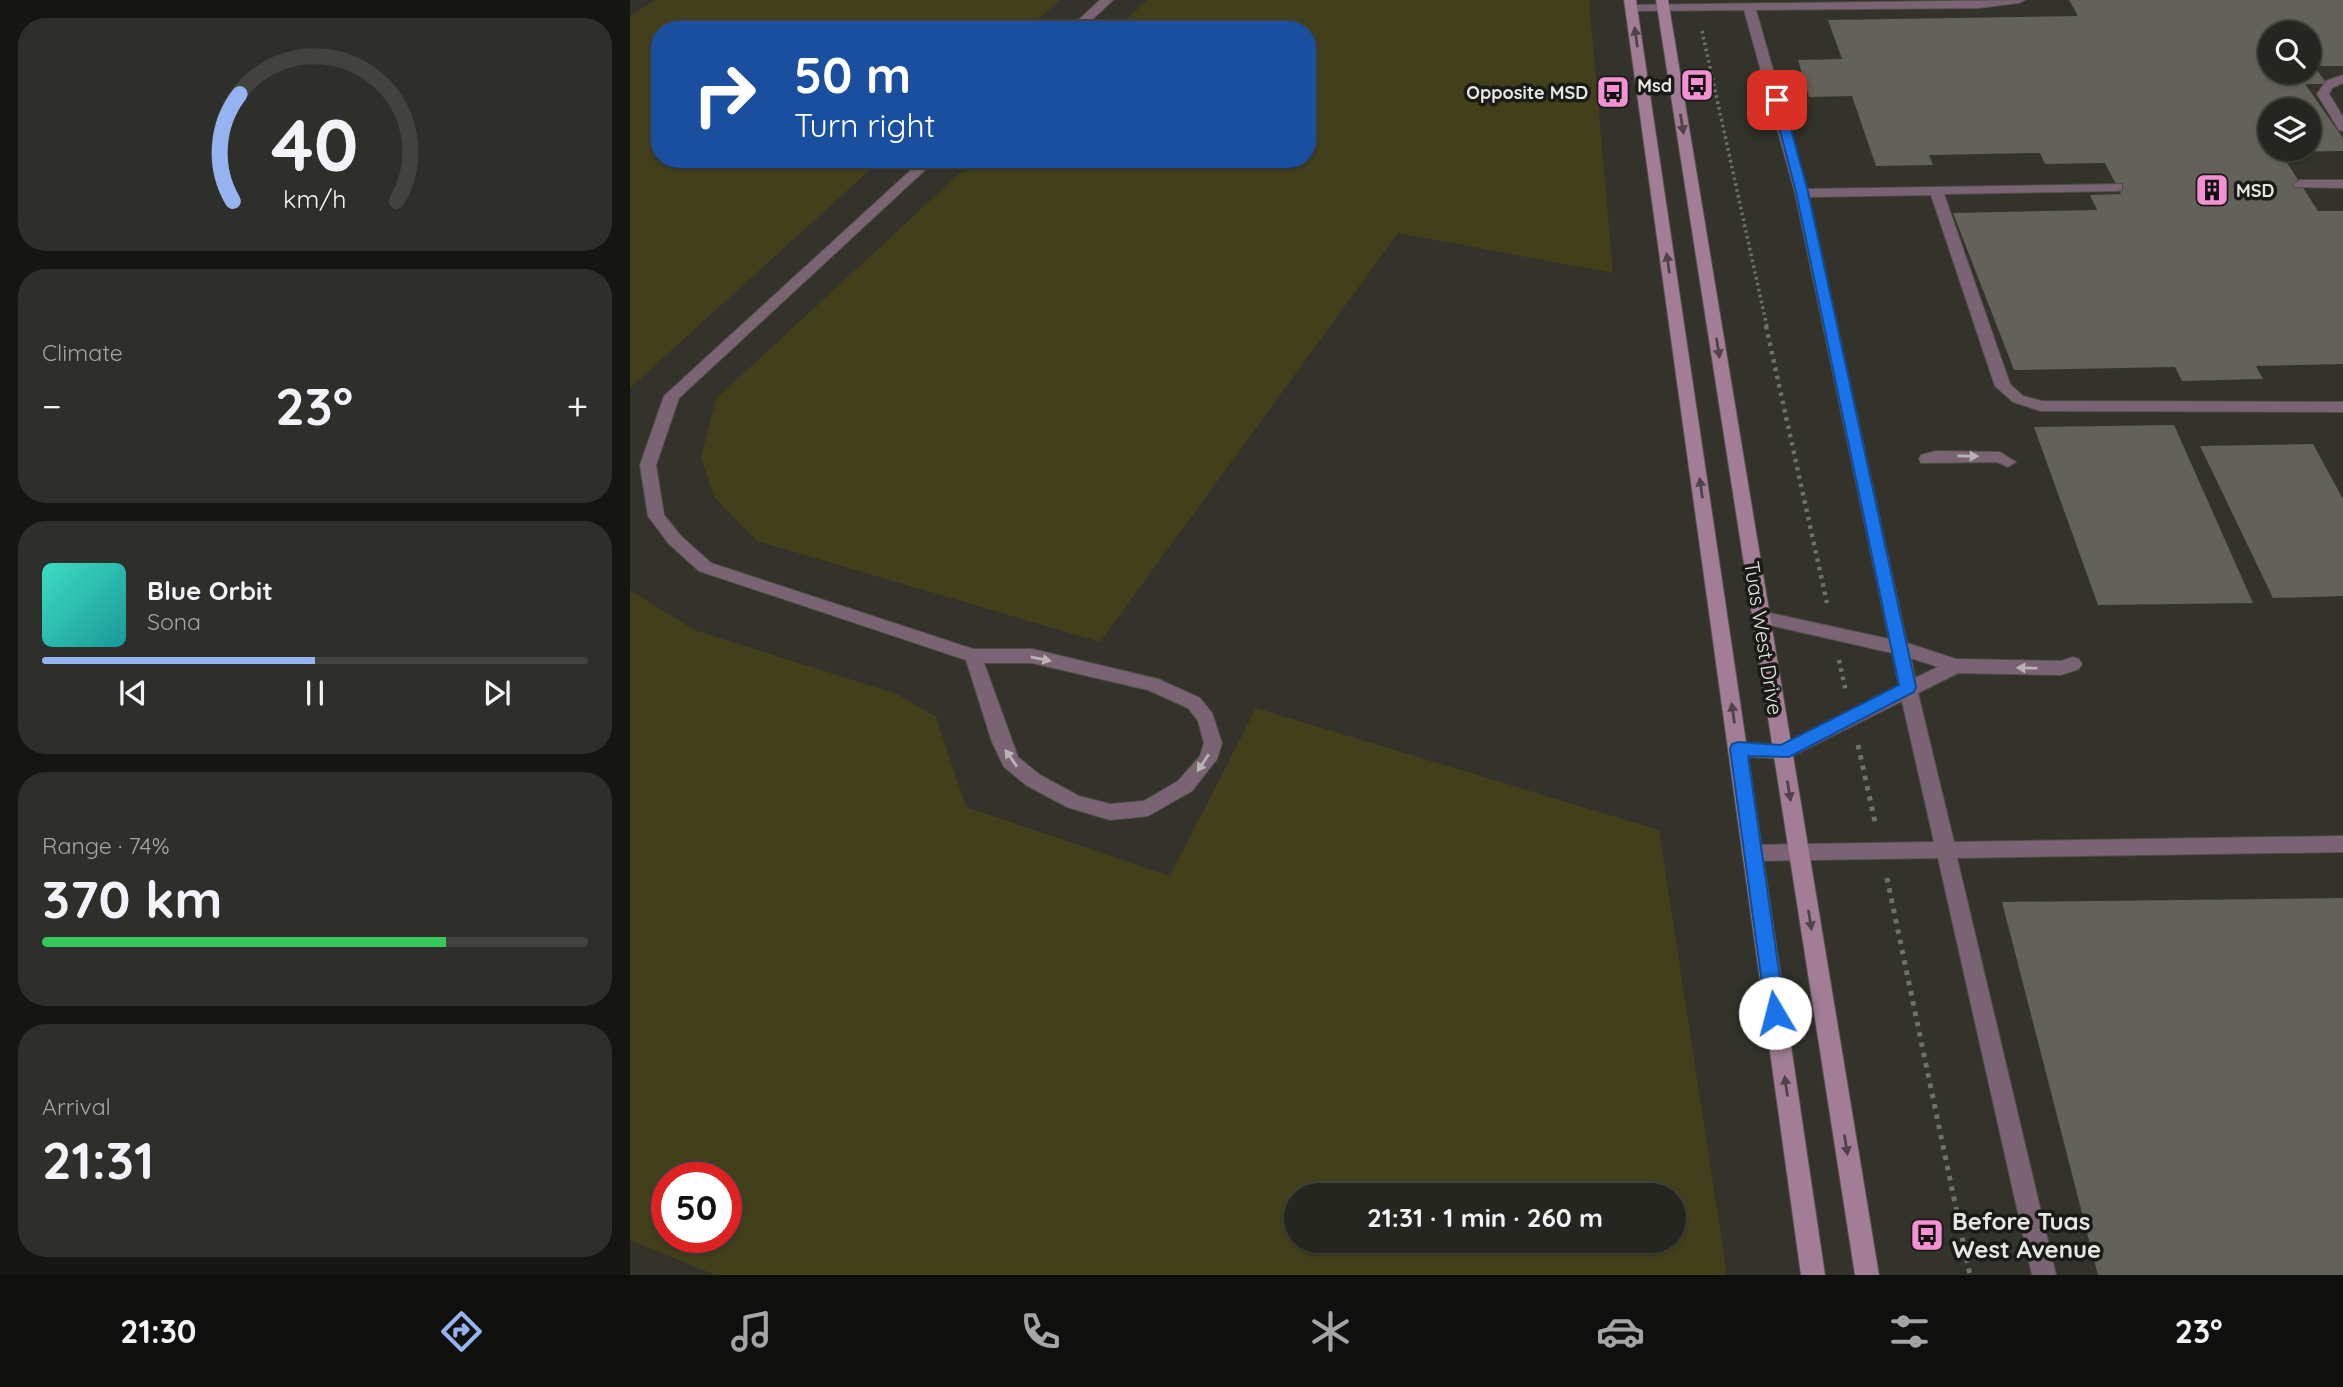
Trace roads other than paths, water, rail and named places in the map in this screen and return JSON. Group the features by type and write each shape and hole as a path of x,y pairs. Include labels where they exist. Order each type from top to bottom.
{"main road":[{"name":"Tuas West Drive","path":"1631,4 1813,1275"},
{"name":"Tuas West Drive","path":"1663,4 1867,1275"}],"lane":[{"path":"1084,21 1107,0"},
{"path":"1631,4 1749,7 2019,0"},
{"path":"1749,7 1802,192 1908,687 2044,1275"},
{"path":"2343,79 2331,82 2325,87 2323,94 2343,127"},
{"path":"921,168 672,396 648,465 656,516 674,540 705,567 973,656 1032,656 1152,684 1194,703 1206,718 1213,743 1208,760 1185,786 1148,808 1110,812 1074,802 1032,780 1011,762 1001,742 973,656"},
{"path":"2300,184 2343,184"},
{"path":"1802,192 2117,187"},
{"path":"1936,190 2003,386 2018,399 2041,406 2343,407"},
{"path":"1927,458 2000,457 2008,462"},
{"path":"1761,617 1901,648 1956,666 2060,668 2073,664"},
{"path":"1738,749 1783,752 1908,687 1956,666"},
{"path":"1753,853 2343,844"}],"place":[{"name":"Msd","path":"1697,85"},
{"name":"Opposite MSD","path":"1613,92"},
{"name":"MSD","path":"2212,190"},
{"name":"Before Tuas West Avenue","path":"1927,1235"}]}
